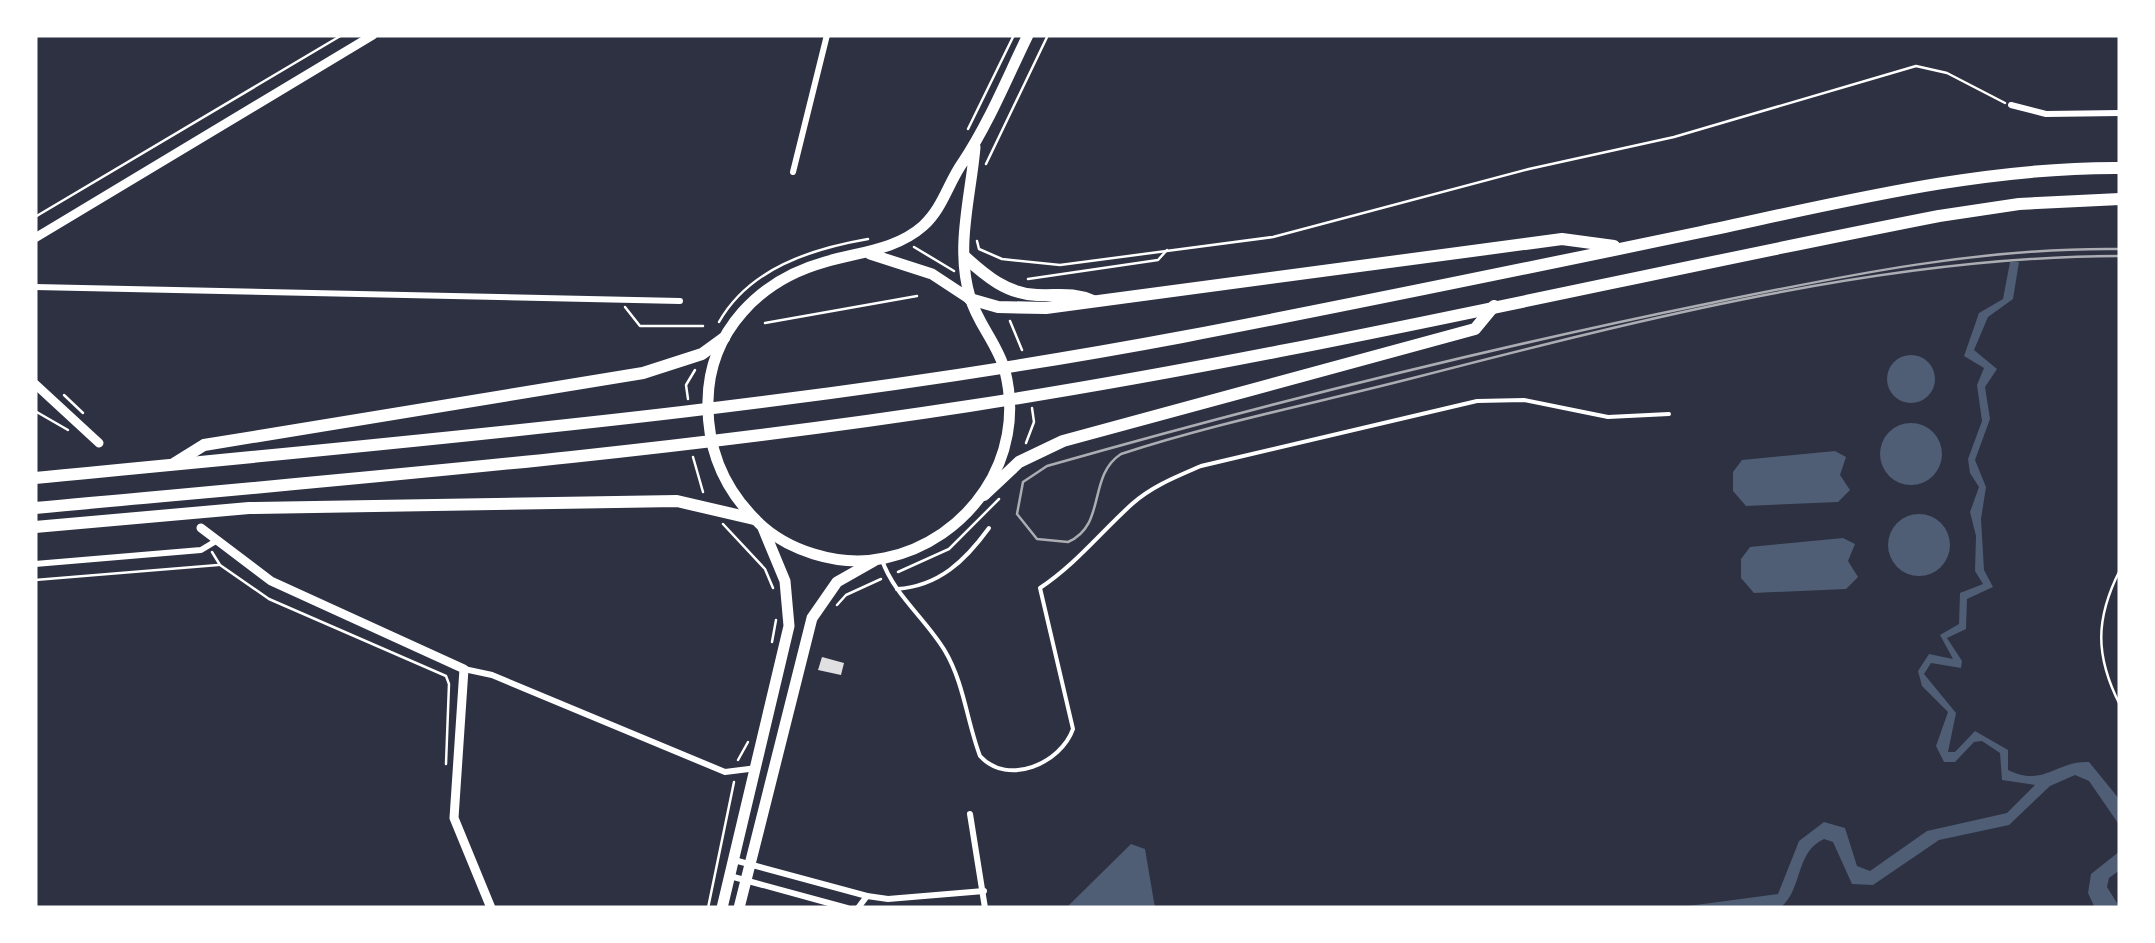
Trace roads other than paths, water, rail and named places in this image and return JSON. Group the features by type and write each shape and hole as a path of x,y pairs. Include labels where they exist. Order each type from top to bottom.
{"highway":[{"path":"35,478 668,416 964,377 1937,185 2120,168"},
{"path":"35,508 672,447 969,406 1046,394 1939,216 2019,204 2120,199"},
{"path":"970,299 1012,308 1096,302 1562,239 1626,248"},
{"path":"965,257 994,281 1018,292 1072,292 1096,302"},
{"path":"984,494 1018,462 1063,441 1475,329 1494,306"},
{"path":"173,464 204,445 644,373 702,354 720,331"},
{"path":"35,527 249,508 677,501 709,506 758,523"}],"main road":[{"path":"722,908 786,644 790,608 785,581 758,523 723,476 708,423 708,388 720,331 750,302 790,275 908,238 936,213 975,147 1028,35"},
{"path":"739,908 812,618 837,582 878,560 935,540 961,520 984,494 1007,440 1009,392 1002,359 970,299 967,278 965,218 975,147"},
{"path":"865,253 932,274 970,299"},
{"path":"758,523 811,553 839,560 878,560"}],"street":[{"path":"35,238 372,35"},
{"path":"793,172 827,35"},
{"path":"2011,105 2046,114 2120,113"},
{"path":"35,287 680,302"},
{"path":"35,384 55,406"},
{"path":"35,393 99,443"},
{"path":"201,528 300,597 464,669 492,676 736,773 756,768"},
{"path":"35,564 201,550 216,541"},
{"path":"464,669 454,818 491,908"},
{"path":"970,814 985,908"},
{"path":"734,860 888,899 984,891"},
{"path":"730,876 846,908"},
{"path":"858,908 867,896"}],"lane":[{"path":"878,560 896,589 926,622 953,667 980,756 988,765 1022,770 1061,751 1073,729 1040,588 1086,555 1134,502 1168,480 1201,466 1477,401 1524,400 1608,417 1669,414"},
{"path":"896,589 943,575 970,553 989,528"}],"water":[{"path":"2010,262 2019,262 2013,299 1988,317 1974,350 1997,369 1985,387 1990,419 1975,460 1986,487 1981,519 1984,570 1993,587 1967,599 1966,629 1947,638 1962,661 1961,668 1931,663 1924,674 1956,713 1948,752 1955,752 1975,731 2008,750 2008,770 2021,775 2041,775 2089,762 2120,800 2120,826 2089,781 2075,775 2050,786 2009,825 1939,840 1873,885 1852,884 1833,842 1824,839 1808,853 1793,891 1781,907 1673,908 1778,894 1799,841 1824,822 1845,828 1857,866 1870,871 1927,831 2007,813 2035,785 2002,780 2000,753 1982,741 1974,742 1955,762 1944,762 1936,746 1948,712 1922,686 1918,671 1929,654 1953,659 1940,635 1959,624 1960,593 1983,584 1975,571 1976,536 1970,512 1979,487 1970,473 1968,459 1982,421 1977,385 1984,368 1964,356 1979,313 2003,299"},
{"path":"1911,355 1928,362 1935,379 1928,396 1911,403 1894,396 1887,379 1894,362"},
{"path":"1911,423 1933,432 1942,454 1933,476 1911,485 1889,476 1880,454 1889,432"},
{"path":"1835,451 1846,457 1840,475 1850,490 1838,502 1746,506 1733,491 1733,472 1742,460"},
{"path":"1919,514 1941,523 1950,545 1941,567 1919,576 1897,567 1888,545 1897,523"},
{"path":"1843,538 1855,544 1848,561 1858,577 1846,589 1754,593 1741,578 1741,559 1750,547"},
{"path":"1131,844 1145,849 1155,908 1066,908"},
{"path":"2120,851 2120,870 2109,878 2107,887 2120,908 2095,908 2088,893 2091,874"}],"tram line":[{"path":"2120,249 2014,253 1857,274 1454,360 1047,466 1023,482 1017,514 1037,539 1068,542 1088,524 1104,475 1121,454 1586,334 1854,279 2032,259 2120,256"}]}
